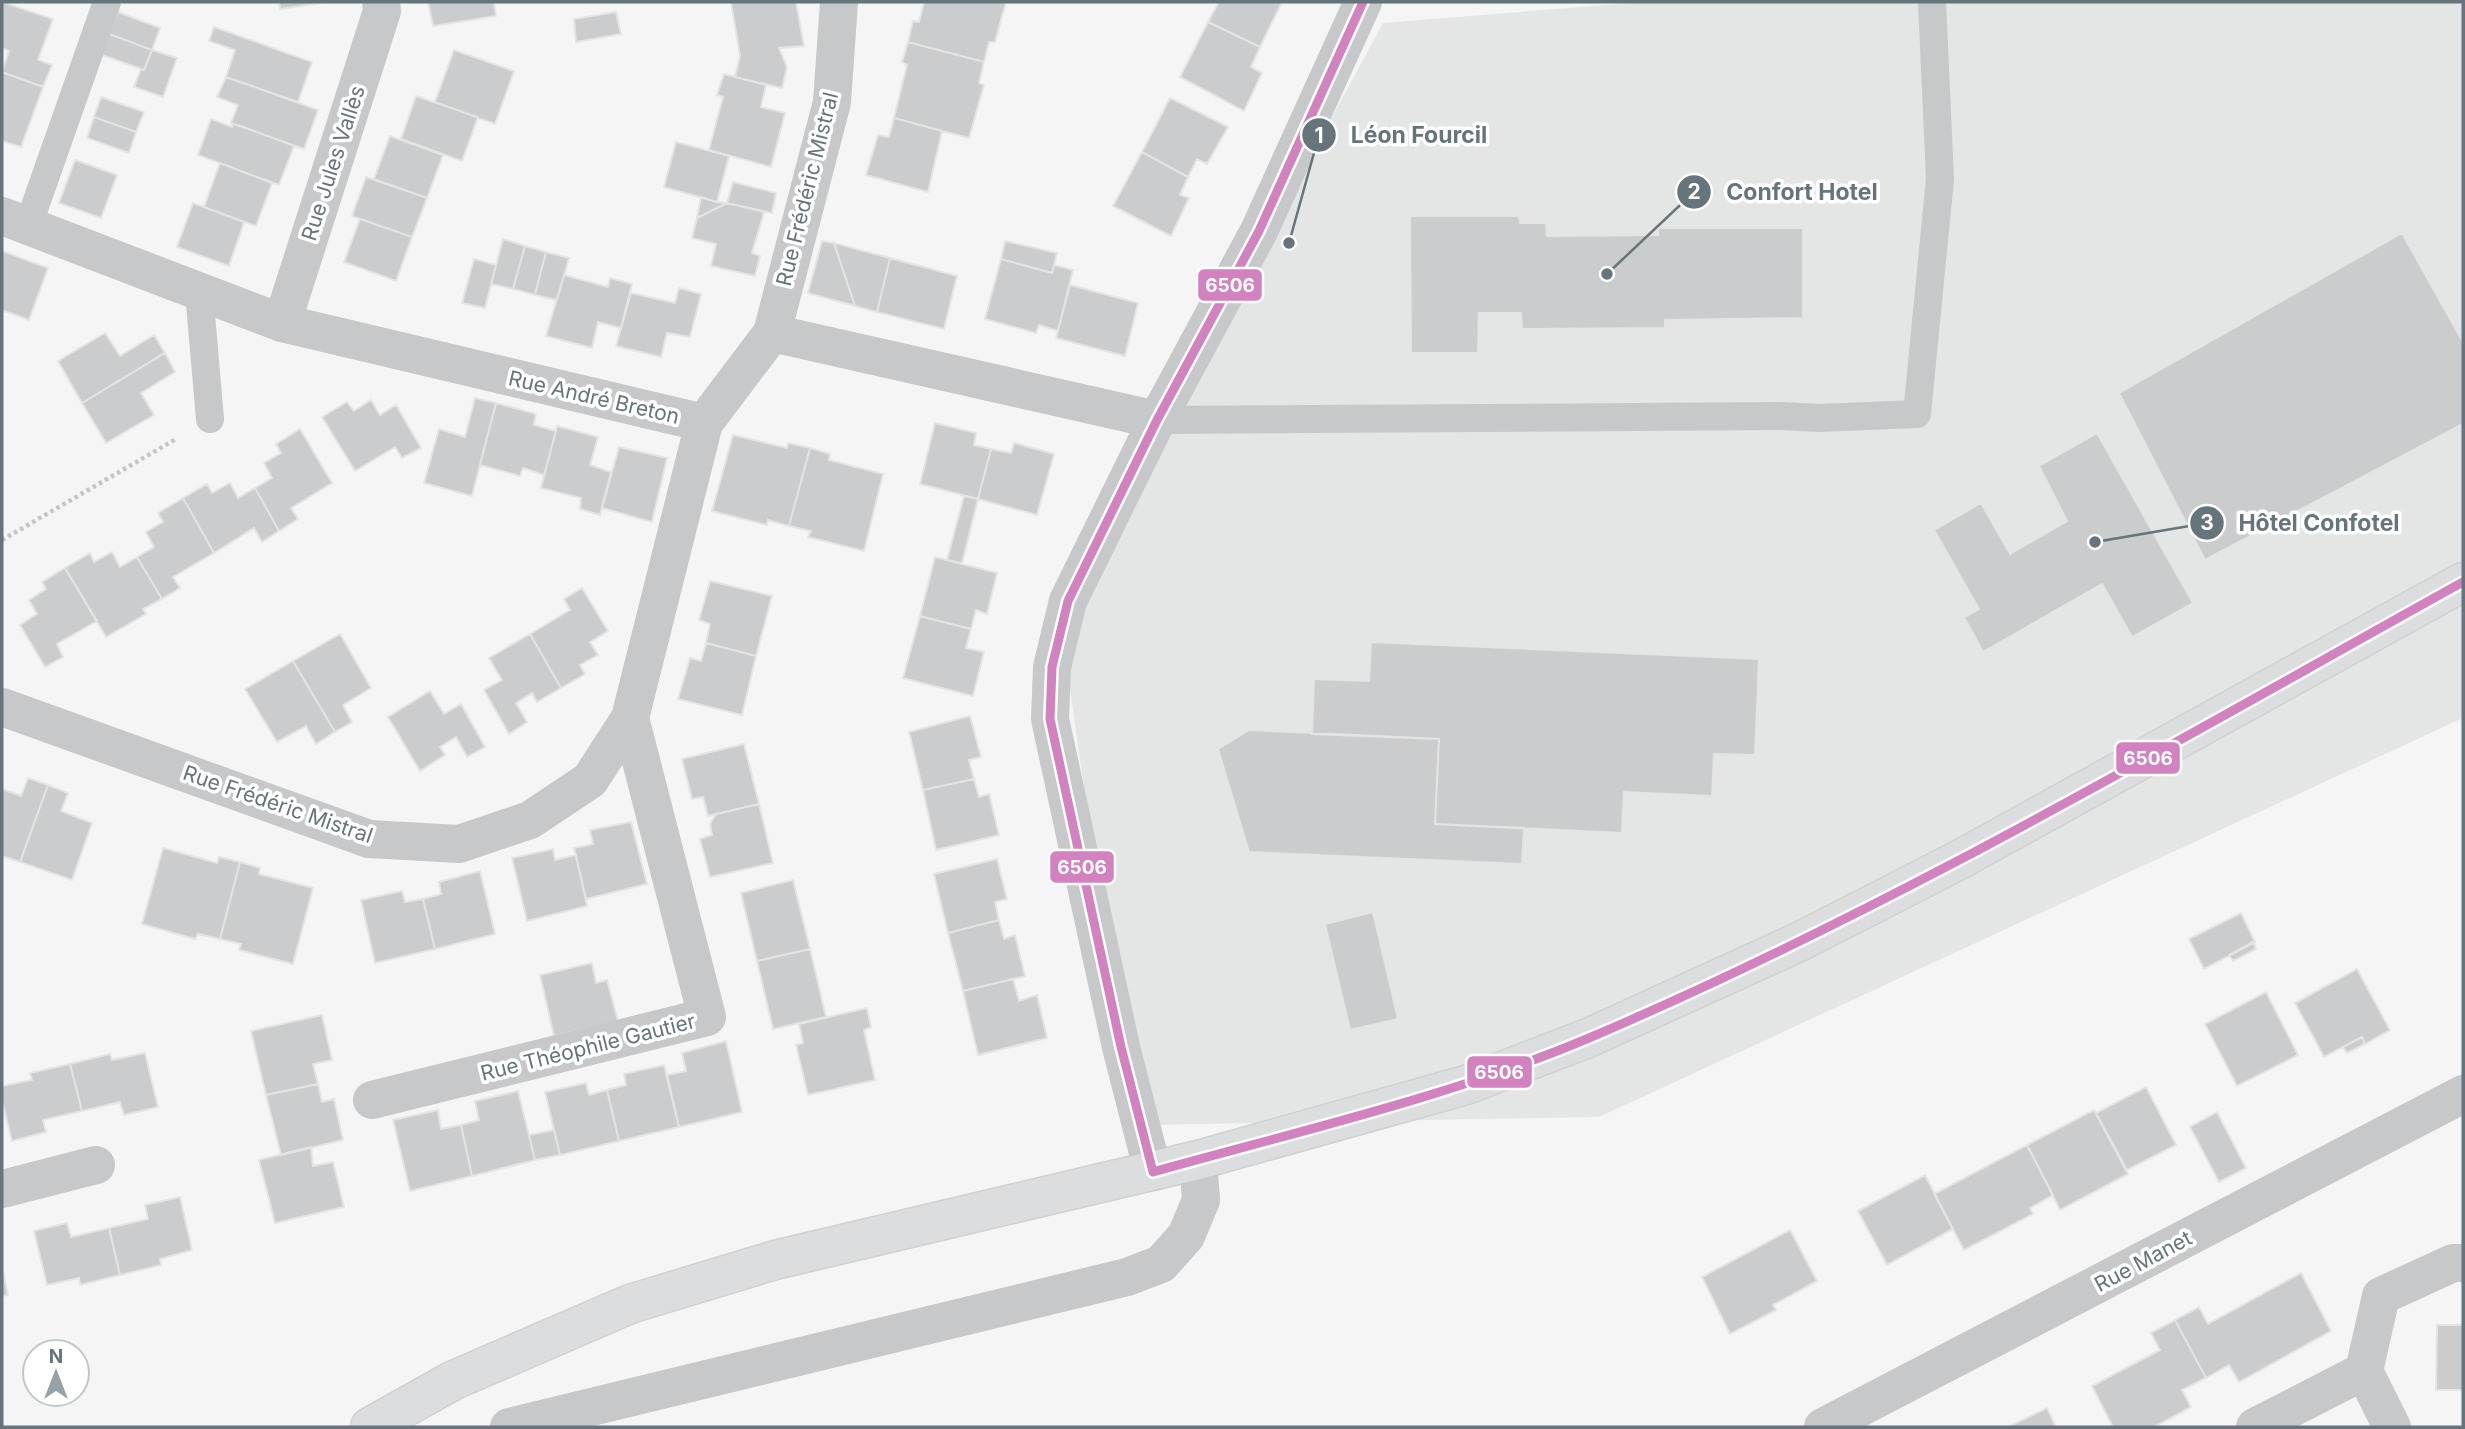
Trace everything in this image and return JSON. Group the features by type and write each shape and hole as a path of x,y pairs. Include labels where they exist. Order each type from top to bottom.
{"main road":[{"path":"370,1427 454,1380 630,1304 775,1260 1198,1160 1466,1085 1588,1038 1799,942 1959,860 2463,582"}],"street":[{"name":"Rue Jules Vallès","path":"282,323 382,11 381,2"},
{"name":"Rue Frédéric Mistral","path":"772,332 832,102 839,2"},
{"path":"1153,1172 1121,1047 1050,719 1052,667 1068,601 1157,420 1259,231 1363,2"},
{"name":"Rue André Breton","path":"15,221 282,323 704,423 772,332"},
{"path":"772,332 1157,420"},
{"name":"Rue Frédéric Mistral","path":"2,708 369,839 459,844 530,820 590,780 630,718 704,423"},
{"name":"Rue Théophile Gautier","path":"372,1100 707,1017 630,718"},
{"name":"Rue Manet","path":"1823,1427 2463,1094"},
{"path":"509,1427 1127,1277 1161,1264 1186,1236 1201,1200 1198,1160"},
{"path":"2,1189 96,1165"},
{"path":"2392,1427 2364,1371 2381,1296 2453,1263 2463,1263"},
{"path":"2255,1427 2364,1371"}],"lane":[{"path":"15,221 107,2"},
{"path":"1157,420 1767,416 1819,418 1917,414 1940,179 1933,2"},
{"path":"199,292 210,419"}],"path":[{"path":"2,540 210,419"}],"shaded area":[{"path":"1643,2 2463,2 2463,718 1599,1117 1139,1125 1121,1047 1060,619 1383,23"}],"building":[{"path":"2,2 53,19 38,60 52,65 43,87 2,72 9,51 2,48"},
{"path":"279,2 327,2 280,9"},
{"path":"428,2 494,2 496,16 433,26"},
{"path":"731,2 796,2 804,46 779,48 787,67 782,88 735,77 740,56"},
{"path":"924,2 1006,2 995,42 989,42 984,62 908,42 913,21 919,22"},
{"path":"1219,2 1282,2 1260,47 1208,22"},
{"path":"118,12 160,28 152,50 109,34"},
{"path":"616,12 621,34 576,42 574,19"},
{"path":"1208,22 1260,47 1251,67 1262,73 1244,111 1180,77"},
{"path":"214,27 312,62 298,102 226,77 235,50 209,41"},
{"path":"109,34 152,50 144,70 102,55"},
{"path":"908,42 984,62 979,83 984,85 969,138 894,118 907,65 902,62"},
{"path":"152,50 177,58 163,97 134,87"},
{"path":"454,50 514,71 495,124 435,102"},
{"path":"2,72 43,87 21,147 2,141"},
{"path":"724,74 766,85 761,107 785,113 771,167 709,150 723,97 717,95"},
{"path":"226,77 318,110 304,149 231,123 238,105 217,97"},
{"path":"416,96 478,117 462,161 401,139"},
{"path":"101,97 144,112 136,132 94,117"},
{"path":"1170,98 1228,127 1207,164 1197,159 1188,177 1142,152"},
{"path":"94,117 136,132 129,153 87,138"},
{"path":"894,118 942,131 928,192 866,175 878,135 889,137"},
{"path":"211,119 232,127 233,124 244,127 294,146 279,185 198,155"},
{"path":"390,136 443,155 427,198 374,179"},
{"path":"676,142 729,156 717,202 664,187"},
{"path":"1142,152 1188,177 1180,195 1189,198 1171,236 1113,206"},
{"path":"75,160 117,175 101,218 59,203"},
{"path":"220,163 272,183 256,226 204,207"},
{"path":"366,177 427,198 412,237 352,216"},
{"path":"733,182 776,193 772,213 727,203"},
{"path":"701,197 717,202 727,203 697,218"},
{"path":"193,203 244,222 229,266 177,247"},
{"path":"727,203 764,212 752,253 760,256 755,276 711,266 716,244 692,238 697,218"},
{"path":"1410,216 1519,216 1520,223 1546,223 1547,236 1658,235 1658,228 1803,228 1803,318 1665,320 1665,328 1522,329 1521,313 1479,313 1478,353 1411,353"},
{"path":"360,219 412,237 396,281 344,262"},
{"path":"2402,233 2463,342 2463,424 2205,560 2119,393"},
{"path":"503,239 525,246 513,289 491,284"},
{"path":"822,241 834,243 855,306 808,293"},
{"path":"1005,241 1057,253 1052,273 1001,259"},
{"path":"834,243 890,258 877,312 855,306"},
{"path":"525,246 546,252 535,295 513,289"},
{"path":"2,251 48,268 29,320 2,310"},
{"path":"546,252 569,258 557,300 535,295"},
{"path":"890,258 957,276 944,329 877,312"},
{"path":"474,259 496,265 485,308 462,303"},
{"path":"1001,259 1052,273 1054,265 1073,270 1058,331 1039,325 1036,333 985,319"},
{"path":"564,275 608,287 610,278 632,284 621,328 598,322 592,348 546,336"},
{"path":"1070,285 1138,303 1125,356 1056,338"},
{"path":"679,288 701,294 690,337 667,333 661,357 616,346 631,293 675,303"},
{"path":"105,333 120,356 154,335 165,353 82,403 58,361"},
{"path":"165,353 175,372 141,393 154,415 106,443 82,403"},
{"path":"475,398 496,403 472,496 424,483 439,429 465,437"},
{"path":"371,400 380,415 396,405 421,448 402,458 395,447 355,471 322,417 347,402 354,411"},
{"path":"496,403 536,414 534,425 556,431 544,475 523,468 520,476 480,465"},
{"path":"935,423 976,433 974,445 991,449 978,499 920,484"},
{"path":"557,426 598,437 590,465 611,472 600,515 580,509 581,498 541,488"},
{"path":"300,429 332,483 291,508 298,519 279,531 255,488 272,478 264,463 281,453 276,444"},
{"path":"2097,433 2193,603 2132,637 2102,584 1983,652 1964,617 1979,609 1934,530 1981,503 2010,554 2067,521 2039,466"},
{"path":"733,435 787,448 788,443 810,448 789,526 768,520 767,525 712,511"},
{"path":"1014,443 1054,454 1037,515 978,499 991,449 1011,453"},
{"path":"619,447 667,458 652,522 602,508"},
{"path":"810,448 830,454 829,460 883,474 864,551 808,537 811,531 789,526"},
{"path":"230,483 238,498 255,488 279,531 262,542 254,528 214,553 183,498 207,484 212,493"},
{"path":"964,496 978,499 962,563 947,560"},
{"path":"183,498 214,553 173,577 180,588 162,599 137,557 154,547 146,532 163,522 158,513"},
{"path":"112,552 120,567 137,557 162,599 143,609 146,614 106,637 65,568 90,553 94,562"},
{"path":"935,557 997,573 987,614 976,610 971,629 920,616"},
{"path":"65,568 97,621 57,644 63,657 45,667 20,625 37,614 29,600 46,589 42,582"},
{"path":"710,581 772,596 756,656 706,643 710,624 699,620"},
{"path":"582,588 608,631 590,642 598,655 580,665 585,674 561,688 530,634 570,610 564,599"},
{"path":"920,616 971,629 966,648 984,652 973,696 903,678"},
{"path":"340,634 371,688 343,705 352,722 335,732 293,661"},
{"path":"530,634 561,688 537,702 532,693 516,703 527,722 509,734 484,690 502,680 489,658"},
{"path":"1371,642 1759,659 1755,755 1714,754 1712,796 1624,792 1622,833 1435,824 1439,739 1312,734 1314,679 1369,681"},
{"path":"706,643 756,656 742,715 678,699 690,658 701,661"},
{"path":"293,661 335,732 316,744 306,726 277,742 245,689"},
{"path":"430,691 444,714 461,704 485,747 467,757 456,737 440,747 445,755 420,771 388,717"},
{"path":"970,716 981,757 969,760 974,779 923,790 909,732"},
{"path":"1249,730 1439,739 1435,824 1524,828 1522,864 1249,852 1218,749"},
{"path":"744,744 759,804 708,816 703,797 692,799 682,759"},
{"path":"28,778 48,785 20,862 2,856 2,789 21,796"},
{"path":"974,779 979,797 989,794 999,835 936,850 923,790"},
{"path":"48,785 68,793 61,811 92,823 72,880 20,862"},
{"path":"759,804 773,863 710,877 700,839 712,835 710,824 716,814"},
{"path":"631,822 647,884 586,899 574,848 593,844 590,830"},
{"path":"163,848 217,863 219,857 240,862 220,939 198,934 195,939 142,924"},
{"path":"553,849 555,860 576,855 587,906 527,921 512,858"},
{"path":"997,859 1007,899 995,902 999,920 948,933 934,874"},
{"path":"240,862 260,868 259,874 313,888 293,964 239,950 241,944 220,939"},
{"path":"480,871 495,934 435,949 423,899 441,894 439,882"},
{"path":"793,880 810,949 757,961 741,893"},
{"path":"402,891 405,902 423,899 435,949 375,963 361,900"},
{"path":"1373,912 1398,1019 1350,1030 1325,924"},
{"path":"2241,913 2255,942 2204,969 2189,939"},
{"path":"999,920 1004,939 1015,935 1025,976 963,991 948,933"},
{"path":"2253,942 2256,949 2233,961 2229,955"},
{"path":"810,949 826,1017 773,1029 757,961"},
{"path":"592,963 596,983 607,980 618,1021 554,1036 540,975"},
{"path":"2357,969 2390,1030 2365,1044 2362,1037 2324,1057 2295,1003"},
{"path":"1013,979 1019,1001 1037,995 1047,1038 978,1055 963,991"},
{"path":"2266,992 2298,1055 2237,1086 2205,1024"},
{"path":"867,1008 871,1027 864,1030 875,1080 808,1095 796,1045 803,1043 799,1024"},
{"path":"322,1015 332,1060 313,1064 318,1084 266,1095 251,1031"},
{"path":"2362,1037 2365,1044 2347,1053 2343,1047"},
{"path":"726,1041 742,1112 679,1127 667,1075 686,1071 682,1053"},
{"path":"145,1053 158,1107 124,1115 120,1102 82,1111 70,1064 110,1054 112,1060"},
{"path":"70,1064 82,1111 43,1120 46,1132 12,1141 2,1100 2,1086 32,1080 30,1073"},
{"path":"664,1065 679,1127 619,1141 607,1090 626,1085 624,1074"},
{"path":"586,1083 589,1095 607,1090 619,1141 560,1155 545,1092"},
{"path":"318,1084 322,1102 334,1099 343,1140 281,1155 266,1095"},
{"path":"2146,1087 2176,1145 2127,1170 2096,1113"},
{"path":"518,1091 535,1160 472,1176 461,1125 479,1120 475,1101"},
{"path":"438,1110 441,1129 461,1125 472,1176 410,1191 393,1120"},
{"path":"2094,1110 2128,1174 2060,1210 2027,1145"},
{"path":"2217,1112 2246,1168 2219,1182 2190,1127"},
{"path":"554,1130 560,1155 535,1160 529,1135"},
{"path":"2027,1145 2053,1195 2030,1208 2033,1214 1964,1250 1934,1194"},
{"path":"311,1147 313,1166 333,1162 344,1207 275,1223 259,1160"},
{"path":"1925,1175 1953,1229 1887,1265 1858,1211"},
{"path":"180,1197 192,1250 160,1259 161,1265 120,1275 109,1228 148,1219 145,1205"},
{"path":"67,1223 71,1237 109,1228 120,1275 80,1285 79,1278 47,1285 34,1231"},
{"path":"1790,1230 1817,1281 1773,1305 1776,1310 1730,1334 1702,1277"},
{"path":"2,1268 8,1295 2,1296"},
{"path":"2301,1273 2331,1331 2239,1382 2229,1365 2206,1378 2175,1320 2199,1307 2208,1324"},
{"path":"2175,1320 2206,1378 2182,1390 2191,1407 2154,1427 2113,1427 2092,1386 2160,1350 2151,1333"},
{"path":"2437,1325 2463,1325 2463,1390 2436,1390"},
{"path":"2047,1408 2056,1427 2008,1427"}],"transit line":[{"name":"6506","path":"1153,1172 1121,1047 1050,719 1052,667 1068,601 1157,420 1259,231 1363,2"},
{"name":"6506","path":"1153,1172 1373,1112 1482,1078 1589,1038 1702,988 1813,935 2032,821 2463,582"}],"place":[{"name":"Léon Fourcil","path":"1289,243"},
{"name":"Confort Hotel","path":"1607,274"},
{"name":"Hôtel Confotel","path":"2095,542"}]}
